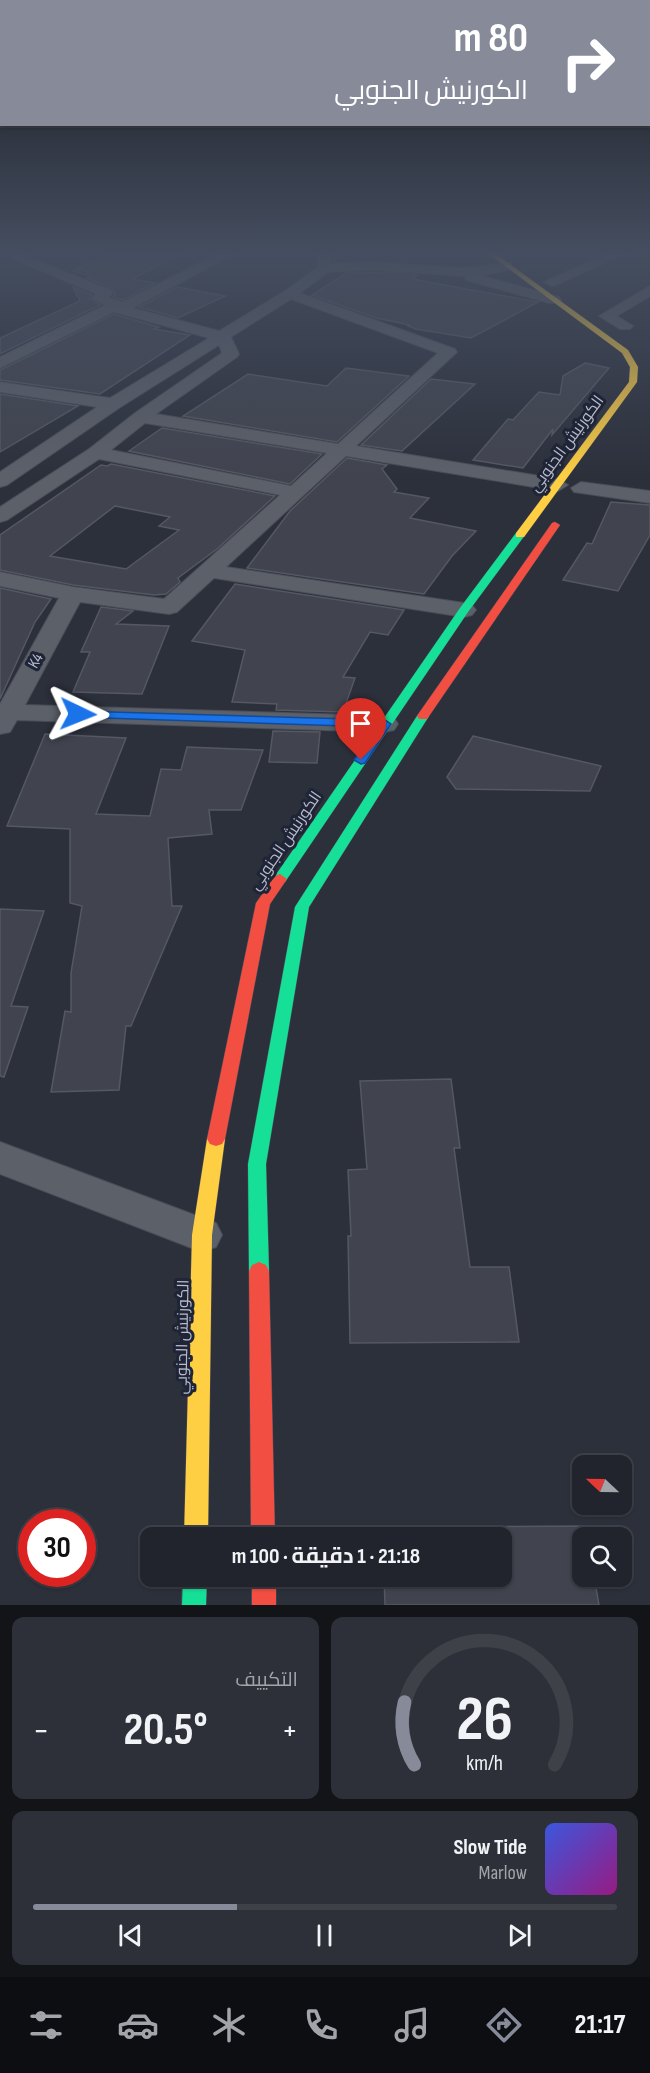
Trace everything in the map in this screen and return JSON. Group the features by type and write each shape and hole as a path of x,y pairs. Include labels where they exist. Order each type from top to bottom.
{"main road":[{"name":"الكورنيش الجنوبي","path":"196,1527 202,1235 211,1163 263,903 464,610 633,382 634,367 625,352 591,327"},
{"name":"الكورنيش الجنوبي","path":"611,327 642,351"},
{"path":"577,493 592,471"},
{"path":"263,1527 256,1164 302,907 410,735 560,518"},
{"path":"194,1605 195,1587"},
{"path":"264,1587 264,1605"}],"street":[{"path":"0,364 77,327"},
{"path":"0,516 96,453 141,417 231,354 223,337 188,327"},
{"path":"1,479 113,404 239,327"},
{"path":"0,579 73,594 169,607 212,571 448,352 380,327"},
{"path":"633,327 642,328"},
{"path":"0,364 20,369"},
{"path":"0,399 8,389 40,375"},
{"path":"8,389 113,404"},
{"path":"141,417 558,485"},
{"path":"96,453 297,493"},
{"path":"577,493 650,497"},
{"path":"212,571 464,610"},
{"name":"K4","path":"2,717 73,594"},
{"path":"2,717 385,724"},
{"path":"0,1158 202,1235"}],"building":[{"path":"24,327 55,327 0,354 0,338"},
{"path":"88,327 159,327 154,329 190,335 100,394 0,380 0,370"},
{"path":"410,327 492,327 471,338"},
{"path":"585,363 609,368 552,435 553,429 523,468 473,460 508,419 513,420 539,392 560,395 563,376"},
{"path":"346,368 409,376 337,442 183,416 248,374 327,386"},
{"path":"431,379 475,384 402,451 361,445"},
{"path":"0,394 78,406 0,452"},
{"path":"162,428 322,454 290,484 129,451"},
{"path":"347,458 387,465 382,469 397,489 394,492 429,498 410,518 476,531 452,556 424,594 247,568 290,511"},
{"path":"111,464 275,496 217,549 178,578 180,582 166,594 154,595 73,585 0,570 0,535 101,465","holes":["115,506 170,517 159,526 179,530 126,569 50,556"]},
{"path":"611,502 650,505 650,535 618,591 563,580 587,543 592,544"},
{"path":"235,584 404,610 388,635 370,632 343,677 355,678 343,712 276,710 277,704 232,702 245,650 192,641"},
{"path":"0,588 51,599 35,622 0,699"},
{"path":"101,607 133,611 116,624 169,626 142,694 73,692 90,652 81,652"},
{"path":"273,731 320,732 317,763 269,762"},
{"path":"45,734 126,738 96,814 150,816 161,769 181,770 187,747 263,750 241,810 209,810 212,834 168,838 172,906 182,906 131,1026 126,1026 119,1090 51,1092 65,1011 71,1012 71,973 82,906 70,903 70,829 7,826"},
{"path":"473,736 601,766 590,791 456,789 447,777"},
{"path":"0,909 44,911 11,1006 28,1007 4,1077 0,1076"},
{"path":"451,1079 460,1148 454,1148 470,1267 509,1267 519,1342 350,1343 348,1236 351,1236 348,1170 367,1169 360,1081"},
{"path":"587,1526 572,1527 572,1587 596,1587 599,1605 385,1605 384,1587 512,1587 512,1527 382,1527"}],"traffic: fast":[{"path":"280,879 464,610 520,535"},
{"path":"259,1271 257,1164 302,907 423,716"},
{"path":"194,1605 195,1587"}],"traffic: slow":[{"path":"520,535 633,382 634,367 625,352 591,327"},
{"path":"196,1527 202,1235 216,1139"}],"traffic: jam":[{"path":"423,716 555,525"},
{"path":"216,1139 263,903 280,879"},
{"path":"259,1271 263,1527"},
{"path":"264,1587 264,1605"}],"route":[{"path":"78,714 385,724 361,760"}]}
